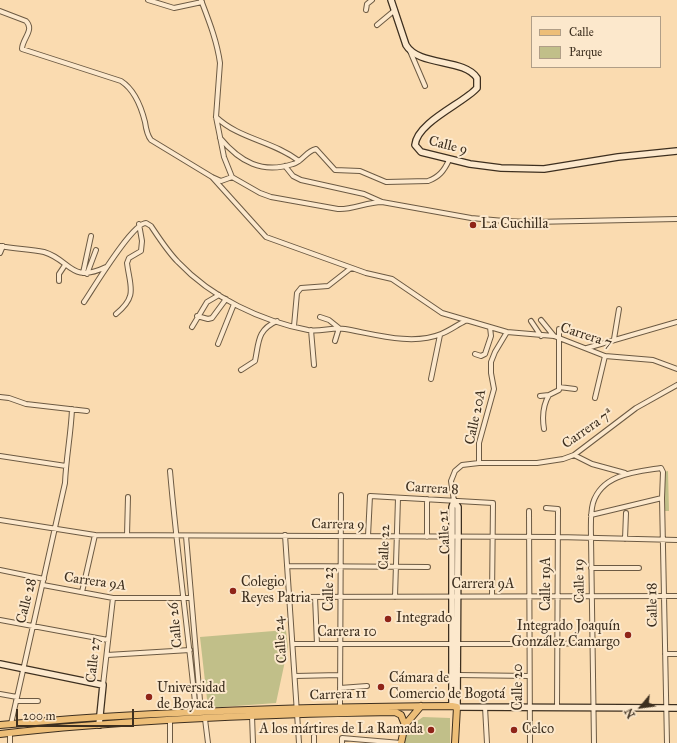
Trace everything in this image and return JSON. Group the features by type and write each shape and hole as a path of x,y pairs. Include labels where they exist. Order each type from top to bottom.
{"main road":[{"name":"Carrera 11","path":"0,734 99,725 252,716 340,706 455,706"},
{"path":"401,743 405,725 421,706"},
{"name":"Calle 21","path":"455,706 455,743"},
{"name":"Carrera 11","path":"0,725 100,716 198,712 297,711 395,712 404,718 405,725"}],"street":[{"path":"148,0 159,5 174,8 201,1 217,44 220,63 216,117 224,157 232,177 260,193 282,200 344,209 370,202 382,202 471,218 504,221 532,222 677,219"},
{"path":"366,10 367,4 372,0"},
{"path":"391,0 410,51 426,86"},
{"path":"376,25 394,10"},
{"path":"0,11 26,21 29,24 30,29 22,45 22,49 115,77 127,84 134,94 144,121 147,136 151,140 212,177 224,181 232,177"},
{"name":"Calle 9","path":"410,51 424,57 470,71 477,78 477,88 473,93 444,111 421,133 416,142 417,149 421,152 449,160 501,168 544,168 618,157 677,151"},
{"path":"216,117 230,129 288,152 299,161"},
{"path":"220,138 235,155 255,166 265,167 295,164 305,154 316,149 335,170 360,171 386,182 428,181 434,179 442,172 449,160"},
{"path":"285,166 293,176 301,180 364,194 382,202"},
{"name":"Carrera 7","path":"212,177 266,237 351,268 392,279 442,313 465,321 507,332 556,337 605,356 653,360 677,369"},
{"path":"84,302 107,267 140,224 146,223 151,226 178,262 219,296 245,311 277,321 310,330 339,328 400,338 422,338 440,334 465,321"},
{"path":"116,314 126,305 132,295 127,263 129,258 141,251 142,241 140,224"},
{"path":"85,274 91,236"},
{"path":"0,253 2,246 43,252 51,255 65,266 85,274 107,267"},
{"path":"85,274 96,250"},
{"path":"58,281 59,274 65,266"},
{"path":"294,326 297,293 301,288 328,286 351,268"},
{"path":"192,327 197,316 207,302 219,296"},
{"path":"197,316 208,319 212,318 226,300"},
{"path":"218,344 234,304"},
{"path":"614,339 620,309"},
{"path":"320,317 329,320 339,328"},
{"path":"541,320 556,337"},
{"path":"241,370 255,361 256,348 265,328 277,321"},
{"path":"531,321 541,336"},
{"path":"587,348 677,322"},
{"path":"475,354 481,356 486,354 491,336 490,327"},
{"path":"335,341 339,328"},
{"path":"558,329 556,337 559,388"},
{"path":"310,330 314,365"},
{"name":"Calle 20A","path":"479,463 479,443 494,390 491,362 507,332"},
{"path":"431,379 440,334"},
{"path":"595,398 605,356"},
{"name":"Carrera 7ª","path":"454,501 451,481 455,471 462,465 479,463 537,463 564,459 574,455 636,408 677,385"},
{"path":"544,428 543,417 545,402 549,395 559,388 575,389"},
{"path":"540,396 549,395"},
{"path":"0,397 9,398 26,404 87,411"},
{"name":"Calle 28","path":"11,724 65,483 72,409"},
{"path":"574,455 592,464 626,473"},
{"path":"0,456 66,466"},
{"name":"Calle 18","path":"626,473 661,468 663,472 662,498 667,743"},
{"name":"Calle 26","path":"170,471 175,536 198,712"},
{"path":"626,473 612,480 597,493 592,504 591,515 662,498"},
{"name":"Calle 23","path":"340,706 341,495"},
{"name":"Carrera 8","path":"368,536 370,496 493,503 493,537"},
{"path":"126,535 128,497"},
{"name":"Calle 22","path":"395,597 398,498"},
{"path":"427,499 427,537"},
{"name":"Calle 21","path":"454,501 452,507 455,537 455,706"},
{"name":"Calle 19A","path":"546,508 558,509 557,707"},
{"name":"Calle 20","path":"529,511 530,743"},
{"path":"625,539 626,513"},
{"name":"Calle 19","path":"591,515 594,743"},
{"name":"Carrera 9","path":"0,520 55,530 95,535 558,537 677,540"},
{"path":"82,592 95,535"},
{"name":"Calle 24","path":"285,535 298,743"},
{"name":"Calle 26","path":"186,536 198,712"},
{"path":"492,596 493,537"},
{"path":"287,566 428,567"},
{"path":"591,568 639,568"},
{"name":"Carrera 9A","path":"0,570 44,580"},
{"name":"Carrera 9A","path":"43,585 113,598 191,598"},
{"name":"Carrera 9A","path":"289,597 677,596"},
{"path":"315,597 317,644"},
{"name":"Calle 27","path":"99,725 113,598"},
{"path":"0,620 108,640"},
{"name":"Carrera 10","path":"293,644 558,644 593,642"},
{"name":"Calle 21","path":"455,644 458,675 455,706"},
{"path":"107,655 190,650"},
{"path":"665,654 677,654"},
{"path":"0,664 103,684"},
{"path":"295,676 340,675"},
{"path":"458,675 530,676"},
{"path":"340,688 367,686"},
{"path":"0,694 16,699 38,700"},
{"name":"Carrera 11","path":"455,706 677,708"},
{"path":"484,707 487,743"},
{"path":"252,716 253,743"},
{"path":"205,719 208,743"},
{"path":"170,721 170,743"},
{"path":"10,733 10,743"},
{"path":"314,736 314,743"},
{"path":"342,743 342,738 401,743"}],"green space":[{"path":"668,471 669,511 663,511 664,472"},
{"path":"286,630 288,647 276,703 208,708 200,637"},
{"path":"423,717 450,718 450,743 404,743 404,739 410,728"}],"place":[{"name":"La Cuchilla","path":"473,225"},
{"name":"Colegio Reyes Patria","path":"233,591"},
{"name":"Integrado","path":"388,619"},
{"name":"Integrado Joaquín González Camargo","path":"628,635"},
{"name":"Cámara de Comercio de Bogotá","path":"381,687"},
{"name":"Universidad de Boyacá","path":"149,697"},
{"name":"A los mártires de La Ramada","path":"431,730"},
{"name":"Celco","path":"514,730"}]}
